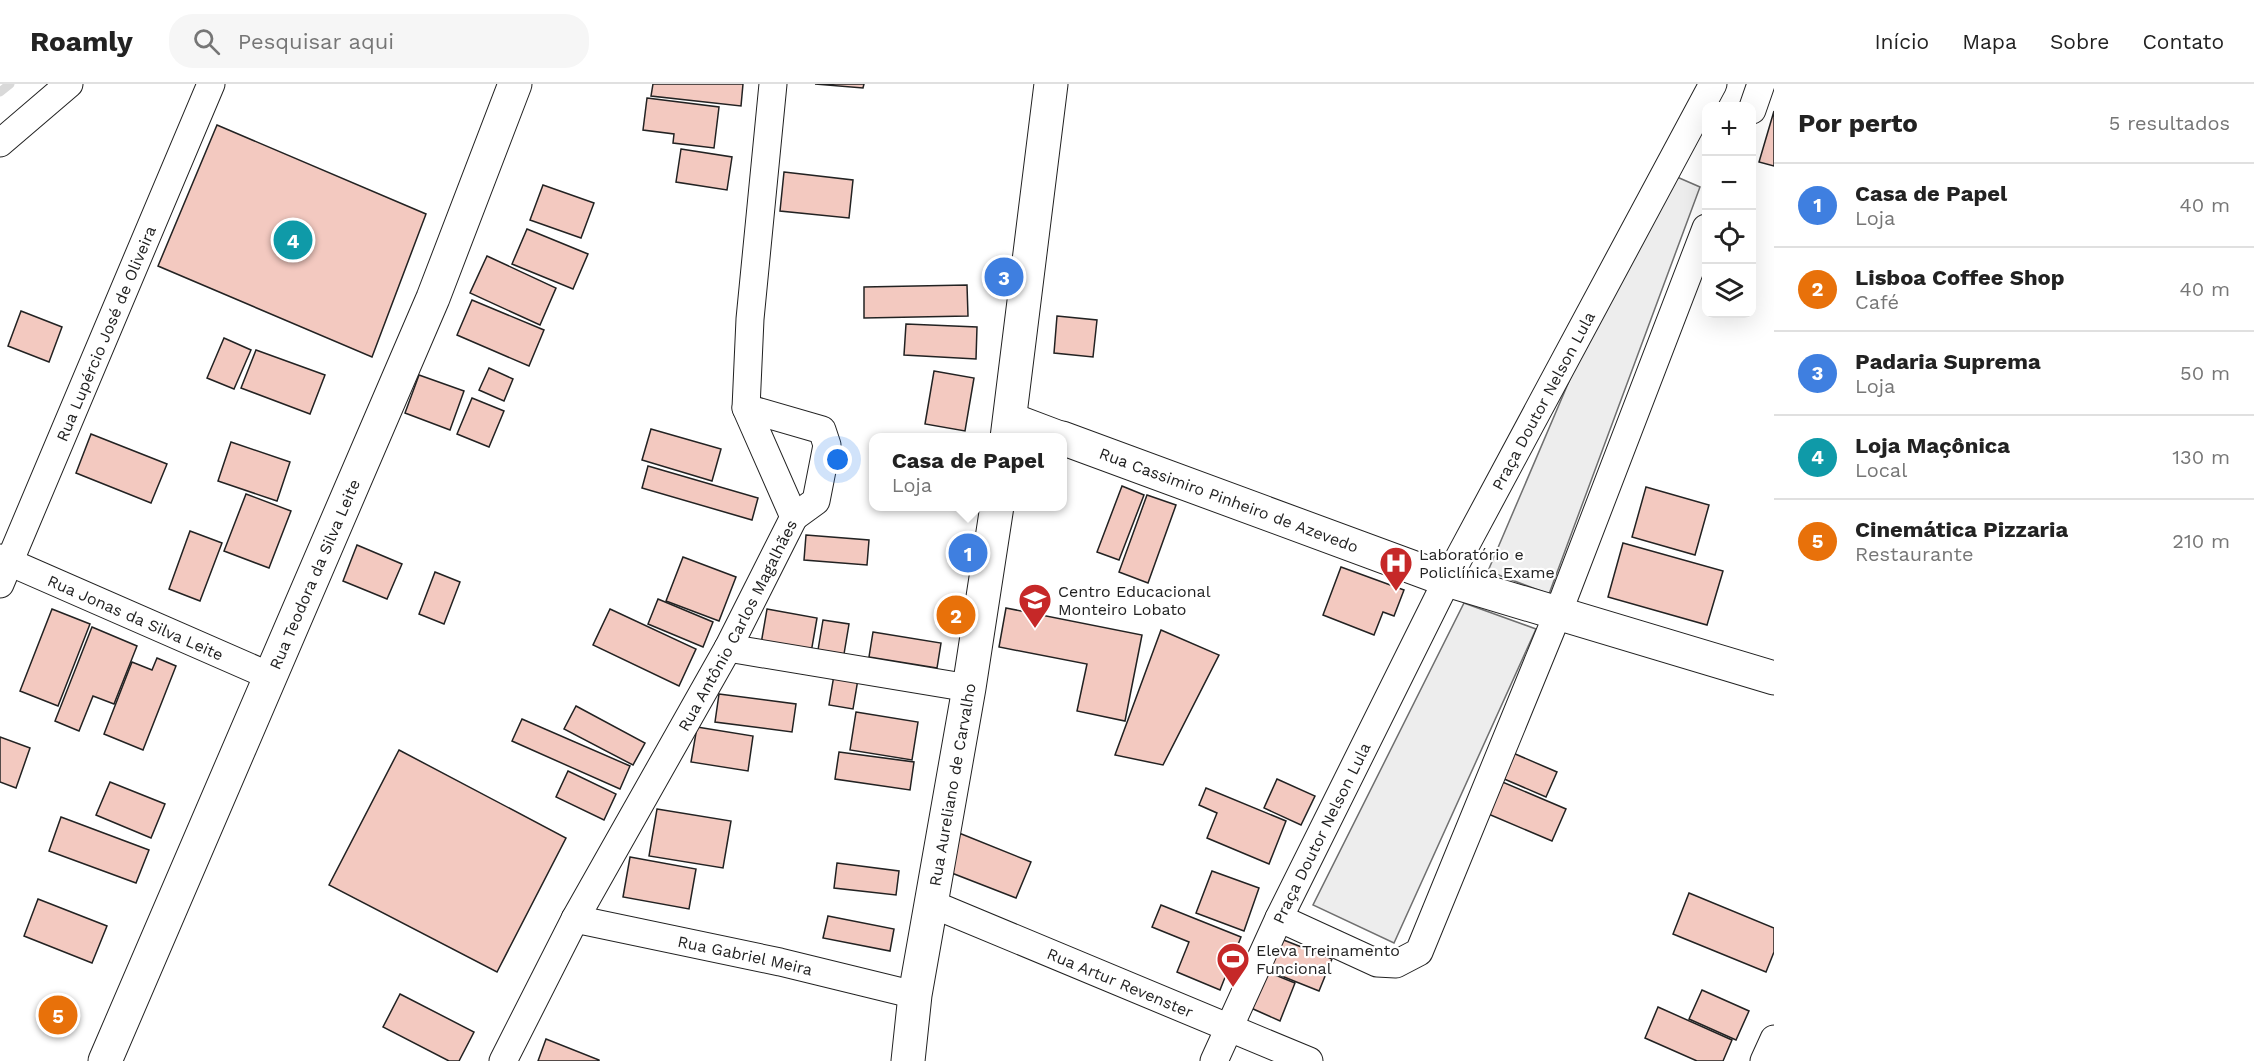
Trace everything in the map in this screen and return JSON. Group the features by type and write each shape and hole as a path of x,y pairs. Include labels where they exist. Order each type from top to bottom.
{"street":[{"path":"0,143 69,84"},
{"name":"Rua Lupércio José de Oliveira","path":"3,568 211,84"},
{"name":"Rua Teodora da Silva Leite","path":"110,1056 433,298 515,84"},
{"name":"Rua Antônio Carlos Magalhães","path":"503,1061 575,919 728,648 794,517 746,408 750,320 773,84"},
{"path":"1009,428 1051,84"},
{"name":"Praça Doutor Nelson Lula","path":"1702,241 1558,613 1419,952 1396,964 1377,963 1279,918 1447,580 1713,84"},
{"path":"1755,102 1761,84"},
{"path":"746,408 822,430 827,445 816,501 794,517"},
{"name":"Rua Cassimiro Pinheiro de Azevedo","path":"1009,428 1035,433"},
{"name":"Rua Cassimiro Pinheiro de Azevedo","path":"1067,440 1447,580 1774,678"},
{"name":"Rua Aureliano de Carvalho","path":"908,1061 915,995 969,688 996,511"},
{"name":"Rua Jonas da Silva Leite","path":"3,568 272,677"},
{"path":"728,648 969,688"},
{"name":"Rua Artur Revenster","path":"932,904 1230,1026 1309,1061"},
{"path":"1214,1061 1279,918"},
{"name":"Rua Gabriel Meira","path":"575,919 780,962 915,995"},
{"path":"1764,1061 1774,1039"}],"shaded area":[{"path":"1677,177 1700,187 1549,594 1488,571 1573,372"},
{"path":"1464,603 1536,629 1394,943 1313,905"}],"building":[{"path":"653,84 743,84 741,106 651,96"},
{"path":"815,84 864,84 863,88"},
{"path":"647,98 719,107 714,148 673,143 674,134 643,130"},
{"path":"1774,111 1774,166 1759,162"},
{"path":"217,125 426,214 372,357 158,266"},
{"path":"681,149 732,157 727,190 676,182"},
{"path":"784,172 853,180 849,218 780,211"},
{"path":"543,185 594,203 581,238 530,220"},
{"path":"527,229 588,254 573,289 512,264"},
{"path":"487,256 556,288 540,325 470,293"},
{"path":"967,285 968,316 864,318 864,287"},
{"path":"472,300 544,330 529,366 457,335"},
{"path":"21,311 62,327 49,362 8,346"},
{"path":"1057,316 1097,320 1093,357 1054,353"},
{"path":"906,324 977,327 976,359 904,355"},
{"path":"224,338 251,350 234,389 207,378"},
{"path":"256,350 325,375 310,414 241,388"},
{"path":"489,368 513,379 504,401 479,390"},
{"path":"934,371 974,378 965,431 925,424"},
{"path":"419,375 464,391 450,430 405,413"},
{"path":"472,398 504,411 489,447 457,434"},
{"path":"651,429 721,449 712,481 642,460"},
{"path":"91,434 167,464 151,503 76,473"},
{"path":"231,442 290,462 277,501 218,481"},
{"path":"648,466 758,498 752,520 642,488"},
{"path":"1122,486 1144,495 1119,560 1097,552"},
{"path":"1646,487 1709,505 1695,555 1632,537"},
{"path":"246,494 291,511 269,568 224,551"},
{"path":"1147,495 1176,505 1148,583 1119,572"},
{"path":"190,531 222,543 200,601 169,589"},
{"path":"806,535 869,540 867,565 804,560"},
{"path":"1623,543 1723,571 1707,625 1608,597"},
{"path":"357,545 402,564 387,599 343,581"},
{"path":"683,557 736,577 719,621 666,601"},
{"path":"1341,567 1404,590 1394,616 1383,612 1374,635 1323,615"},
{"path":"435,572 460,582 444,624 419,614"},
{"path":"658,599 713,622 703,647 648,624"},
{"path":"1006,608 1142,635 1125,721 1077,711 1087,664 999,647"},
{"path":"52,609 90,624 58,706 20,691"},
{"path":"610,609 696,649 679,686 593,645"},
{"path":"767,609 817,618 811,653 761,644"},
{"path":"823,620 849,624 844,654 818,650"},
{"path":"92,627 137,646 114,704 93,696 79,731 55,721"},
{"path":"1161,630 1219,655 1163,765 1115,755"},
{"path":"873,632 941,643 937,668 869,657"},
{"path":"157,658 176,666 143,750 104,734 132,662 152,670"},
{"path":"834,675 858,679 853,709 829,705"},
{"path":"719,694 796,704 792,732 715,722"},
{"path":"576,706 645,743 633,765 564,729"},
{"path":"856,712 918,722 912,760 850,750"},
{"path":"522,719 630,766 620,789 512,741"},
{"path":"697,727 753,736 748,771 691,762"},
{"path":"0,737 30,748 16,788 0,782"},
{"path":"399,750 566,838 497,972 329,885"},
{"path":"839,752 914,762 910,790 835,779"},
{"path":"1513,753 1557,772 1546,797 1502,778"},
{"path":"568,771 616,794 604,820 556,797"},
{"path":"1493,778 1566,809 1552,841 1479,810"},
{"path":"1277,779 1315,796 1301,825 1264,808"},
{"path":"110,782 165,804 151,838 96,815"},
{"path":"1206,788 1286,821 1269,864 1207,838 1217,813 1199,805"},
{"path":"657,809 731,821 723,868 649,856"},
{"path":"61,817 149,850 136,883 49,851"},
{"path":"959,833 1031,862 1016,898 944,870"},
{"path":"630,857 696,869 689,909 623,897"},
{"path":"837,863 899,871 896,895 834,888"},
{"path":"1212,871 1259,888 1244,931 1196,913"},
{"path":"1689,893 1774,928 1774,952 1766,972 1673,934"},
{"path":"38,899 107,926 92,963 24,936"},
{"path":"1161,905 1241,937 1220,990 1177,972 1189,942 1152,927"},
{"path":"828,916 894,929 890,951 823,938"},
{"path":"1276,937 1332,959 1319,991 1264,969"},
{"path":"1265,971 1295,983 1280,1021 1251,1008"},
{"path":"1702,990 1749,1011 1736,1040 1689,1019"},
{"path":"400,994 474,1032 459,1061 449,1061 383,1027"},
{"path":"1658,1007 1732,1040 1723,1061 1697,1061 1645,1038"},
{"path":"546,1039 599,1060 599,1061 538,1061"}],"waterway":[{"path":"0,92 10,84"}],"place":[{"name":"Loja Maçônica","path":"293,240"},
{"name":"Padaria Suprema","path":"1004,277"},
{"name":"Casa de Papel","path":"968,553"},
{"name":"Laboratório e Policlínica Exame","path":"1396,592"},
{"name":"Lisboa Coffee Shop","path":"956,615"},
{"name":"Centro Educacional Monteiro Lobato","path":"1035,629"},
{"name":"Eleva Treinamento Funcional","path":"1233,988"},
{"name":"Cinemática Pizzaria","path":"58,1015"}]}
